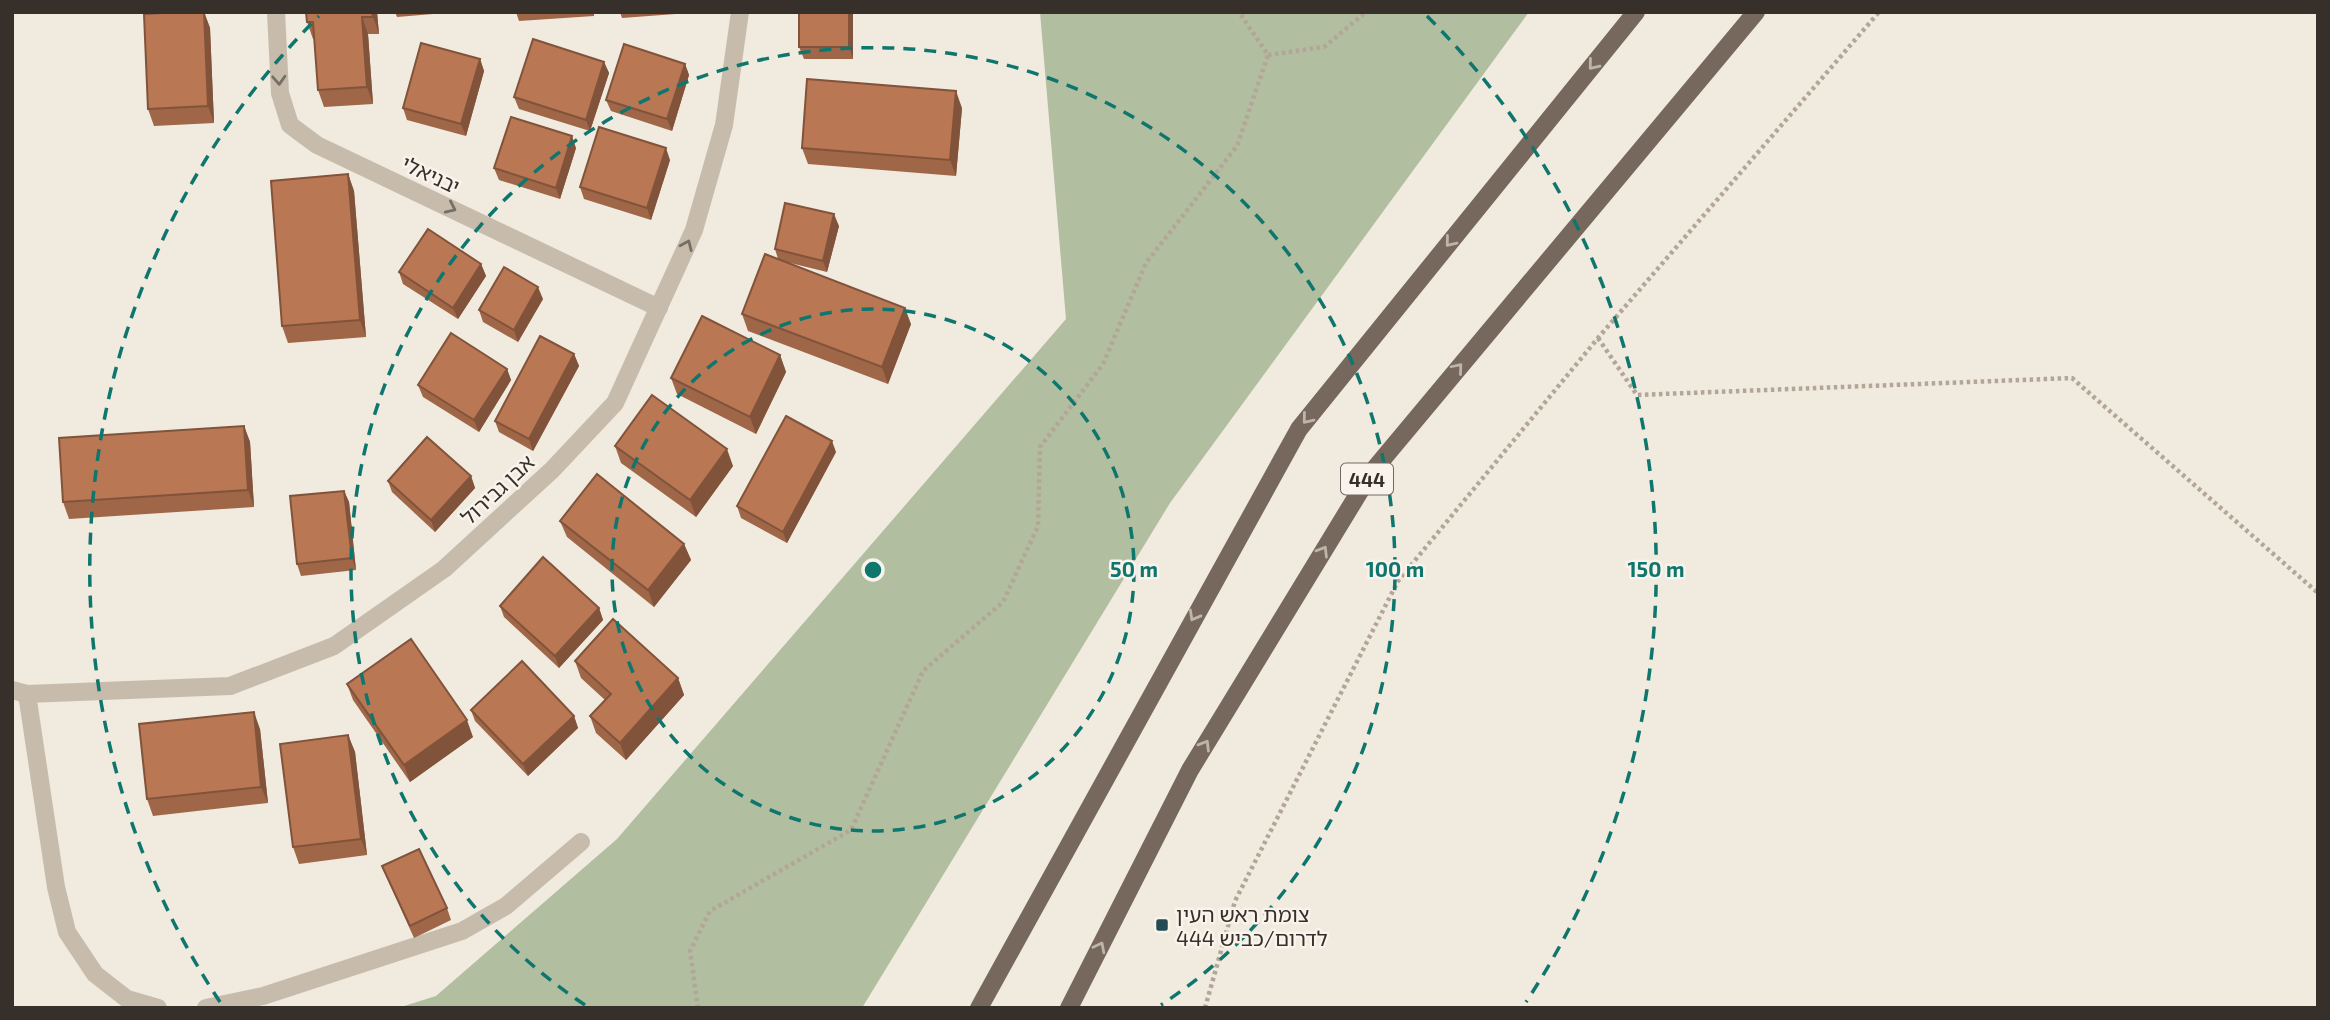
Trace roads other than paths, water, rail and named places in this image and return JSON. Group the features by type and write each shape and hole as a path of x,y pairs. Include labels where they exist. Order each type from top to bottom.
{"main road":[{"path":"979,1008 1298,429 1636,12"},
{"name":"444","path":"1069,1008 1190,770 1371,473 1756,12"}],"street":[{"name":"יבניאלי","path":"276,12 280,93 290,125 317,145 659,308"},
{"name":"אבן גבירול","path":"20,692 230,686 334,646 444,569 561,460 615,403 694,230 724,125 740,12"},
{"path":"20,692 67,932 95,974 127,999 158,1008"},
{"path":"206,1008 263,996 463,931 506,906 581,842"}],"place":[{"name":"צומת ראש העין לדרום/כביש 444","path":"1162,925"}]}
